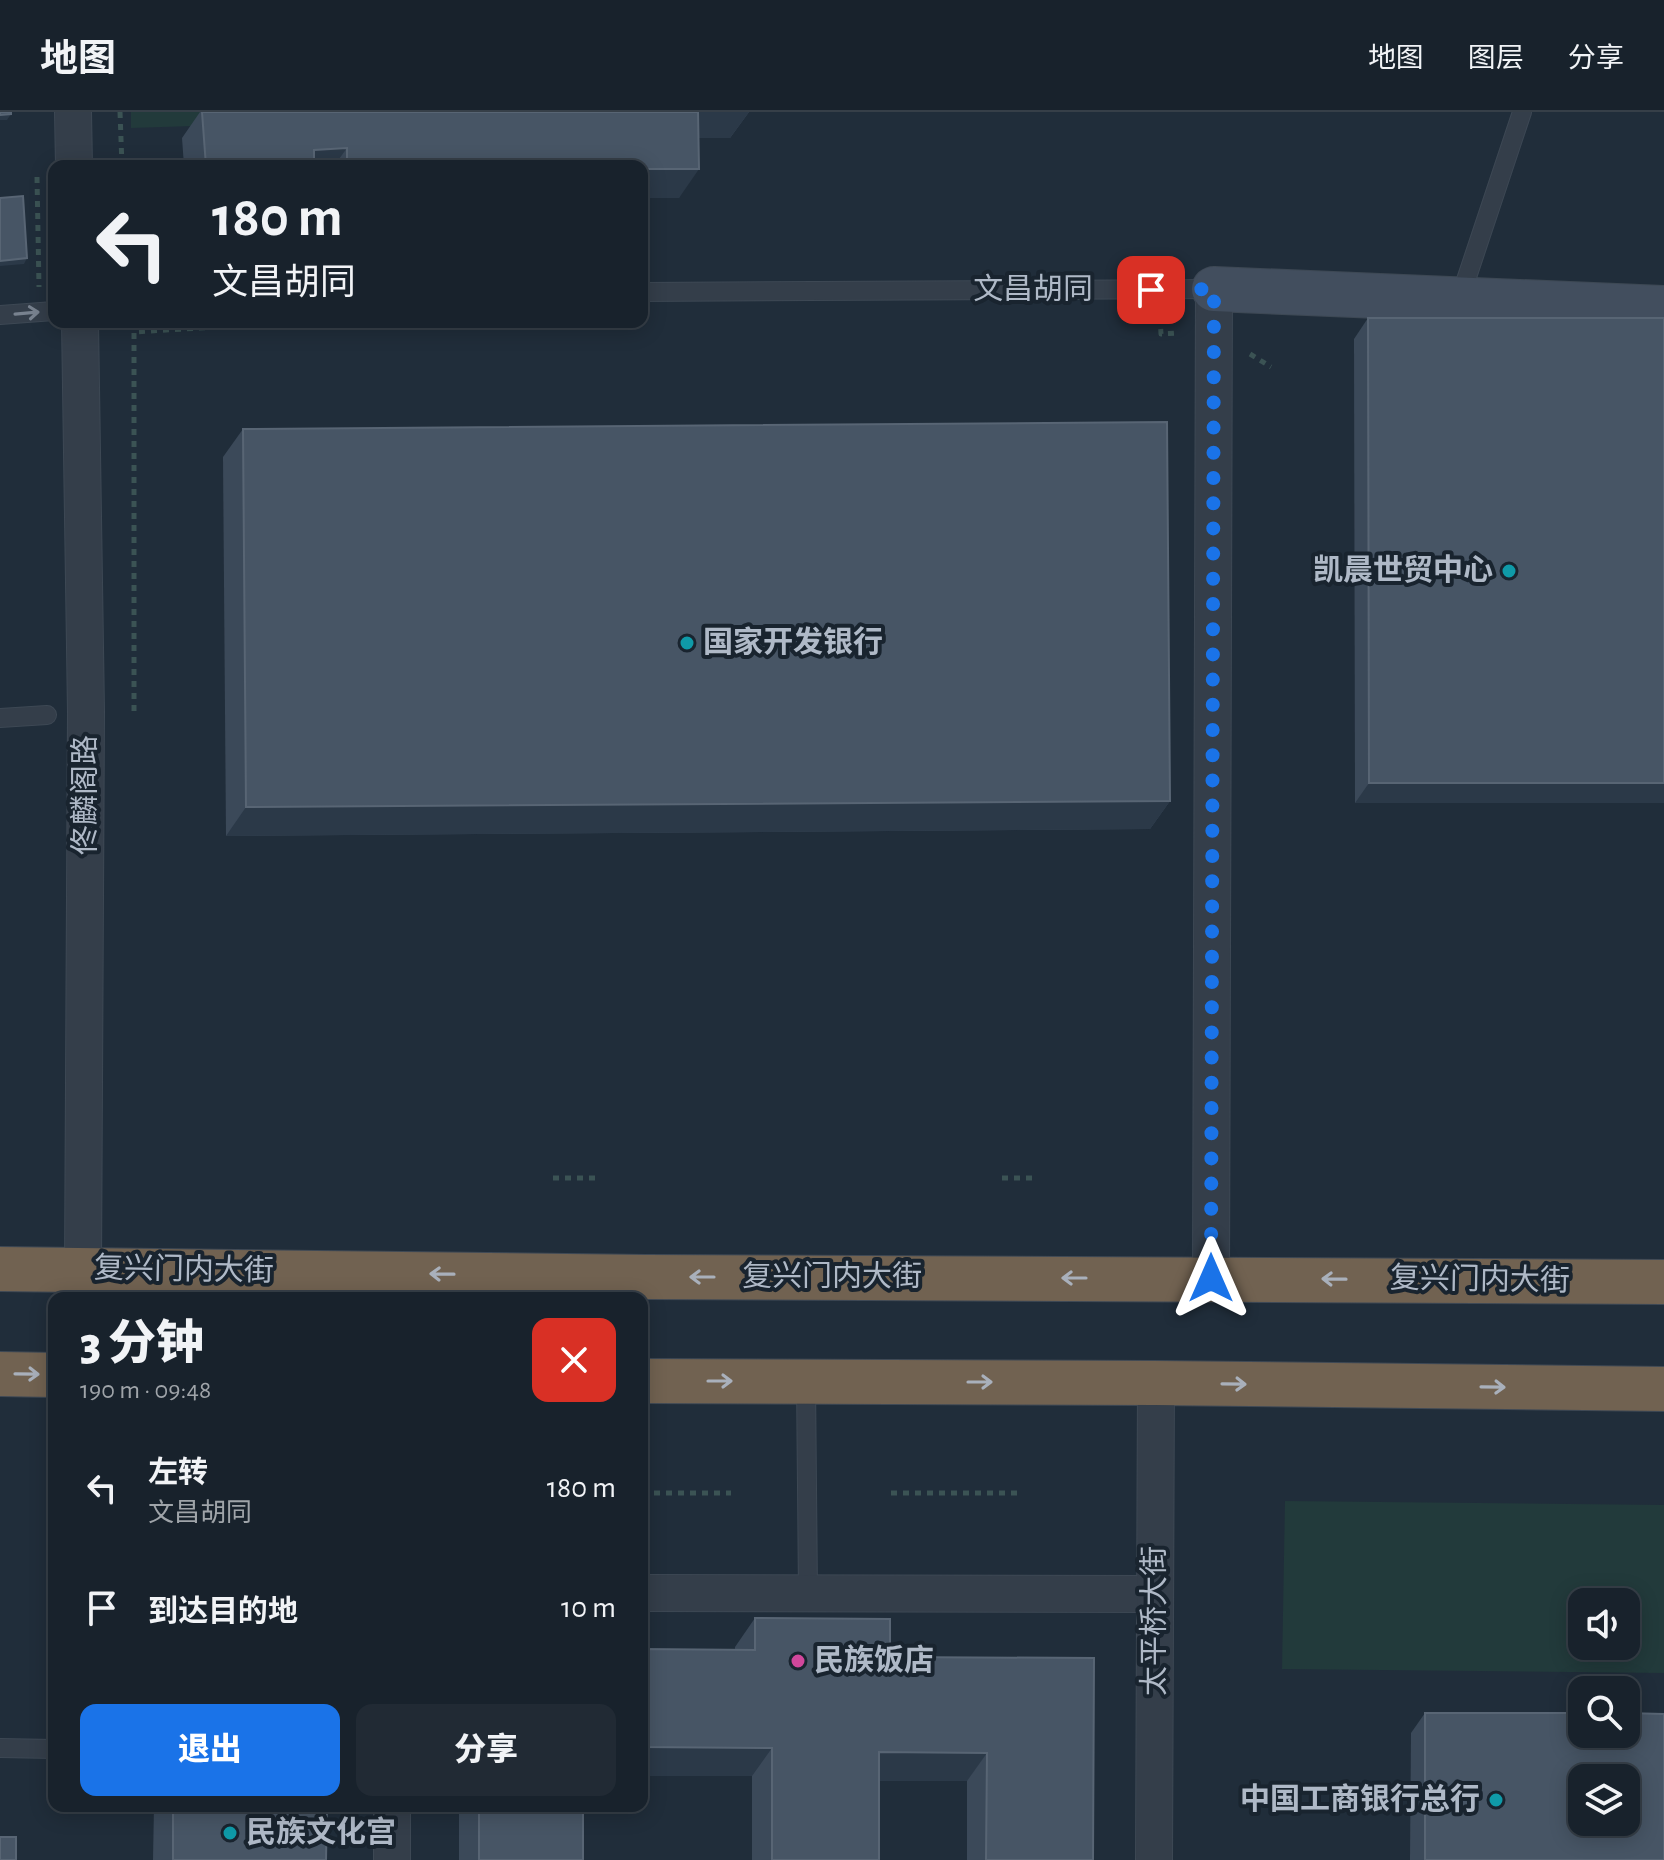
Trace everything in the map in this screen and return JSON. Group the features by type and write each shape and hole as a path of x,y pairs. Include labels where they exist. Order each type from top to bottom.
{"highway":[{"name":"复兴门内大街","path":"0,1269 646,1277 1664,1282"},
{"path":"0,1374 48,1375"},
{"path":"648,1381 1664,1389"}],"street":[{"path":"73,112 74,160"},
{"path":"1211,1278 1214,289"},
{"name":"文昌胡同","path":"1214,289 1664,308"},
{"name":"佟麟阁路","path":"80,328 86,712 83,1269"},
{"name":"太平桥大街","path":"1154,1860 1156,1383"},
{"path":"648,1593 1155,1594"},
{"path":"392,1812 392,1860"}],"lane":[{"path":"1460,301 1522,112"},
{"name":"文昌胡同","path":"648,292 1214,289"},
{"path":"0,315 48,311"},
{"path":"0,718 47,715"},
{"path":"806,1381 808,1594"},
{"path":"0,1748 48,1749"}],"path":[{"path":"120,112 122,160"},
{"path":"37,172 39,291"},
{"path":"134,711 134,332 200,328"},
{"path":"553,1178 601,1178"},
{"path":"1002,1178 1037,1178"},
{"path":"648,1493 731,1493"},
{"path":"891,1493 1020,1493"}],"green space":[{"path":"131,112 436,112 436,118 131,128"},
{"path":"1285,1501 1664,1505 1664,1673 1282,1669"}],"building":[{"path":"202,112 698,112 699,169 648,169 648,160 347,160 347,148 314,150 314,160 206,160"},
{"path":"23,196 27,258 0,261 0,198"},
{"name":"凯晨世贸中心","path":"1368,318 1664,318 1664,783 1369,783"},
{"name":"国家开发银行","path":"1167,422 1170,801 246,807 243,429"},
{"name":"民族饭店","path":"755,1618 890,1619 890,1657 1094,1658 1093,1860 986,1860 987,1753 879,1752 879,1860 772,1860 772,1748 648,1747 648,1649 755,1650"},
{"name":"中国工商银行总行","path":"1425,1713 1568,1713 1568,1748 1640,1748 1640,1713 1664,1714 1664,1860 1425,1860"},
{"name":"民族文化宫","path":"173,1812 327,1812 326,1860 173,1860"},
{"path":"479,1812 583,1812 583,1860 479,1860"},
{"path":"0,1837 16,1837 16,1860 0,1860"}],"place":[{"name":"凯晨世贸中心","path":"1509,571"},
{"name":"国家开发银行","path":"687,643"},
{"name":"民族饭店","path":"798,1661"},
{"name":"中国工商银行总行","path":"1496,1800"},
{"name":"民族文化宫","path":"230,1833"}],"route":[{"path":"1151,290 1214,289 1211,1278"}]}
